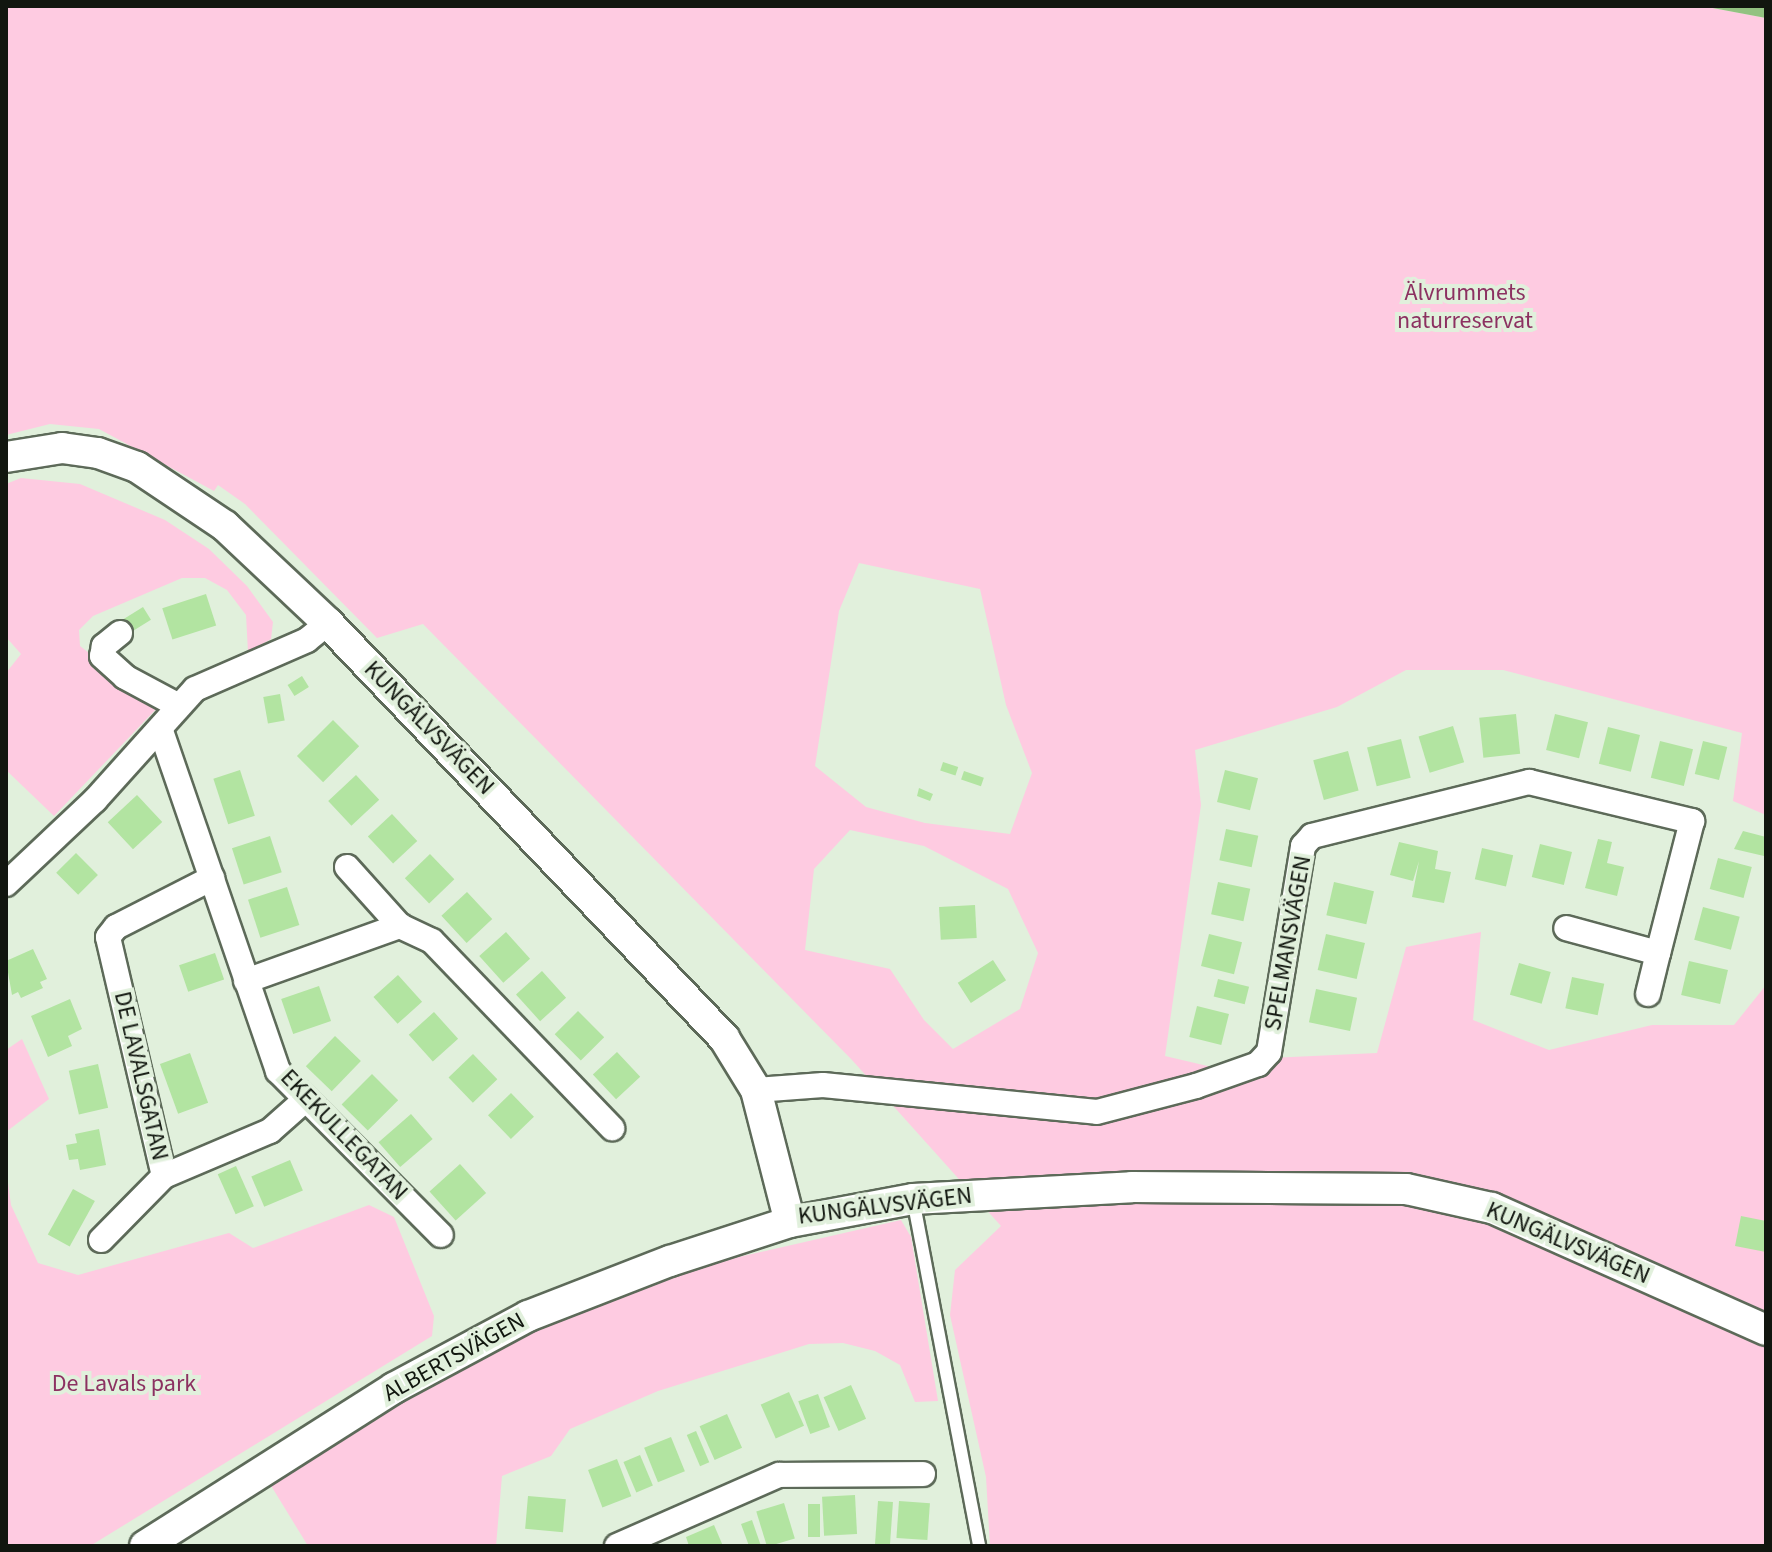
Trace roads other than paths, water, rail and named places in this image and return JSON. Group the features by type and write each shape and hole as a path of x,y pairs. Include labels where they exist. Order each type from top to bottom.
{"street":[{"name":"KUNGÄLVSVÄGEN","path":"6,457 62,448 98,453 137,467 225,526 328,623 724,1038 756,1090 790,1222 913,1199 1132,1187 1406,1189 1492,1208 1766,1330"},
{"path":"6,884 161,731 195,689 307,640 328,623"},
{"path":"120,633 104,646 102,656 125,677 179,706"},
{"name":"EKEKULLEGATAN","path":"161,731 278,1071 441,1235"},
{"name":"SPELMANSVÄGEN","path":"756,1090 823,1085 1097,1112 1258,1064 1269,1052 1303,846 1312,836 1529,782 1692,821 1648,994"},
{"path":"347,867 400,926 432,941 612,1128"},
{"name":"DE LAVALSGATAN","path":"212,878 116,927 108,937 164,1176 270,1131 305,1100"},
{"path":"246,981 400,926"},
{"path":"1566,928 1658,953"},
{"path":"101,1240 164,1176"},
{"name":"ALBERTSVÄGEN","path":"145,1546 394,1388 528,1316 670,1261 790,1222"},
{"path":"617,1546 779,1475 923,1474"}],"lane":[{"path":"913,1199 979,1546"}],"park label":[{"name":"Älvrummets naturreservat","path":"1465,307"},
{"name":"De Lavals park","path":"124,1384"}]}
